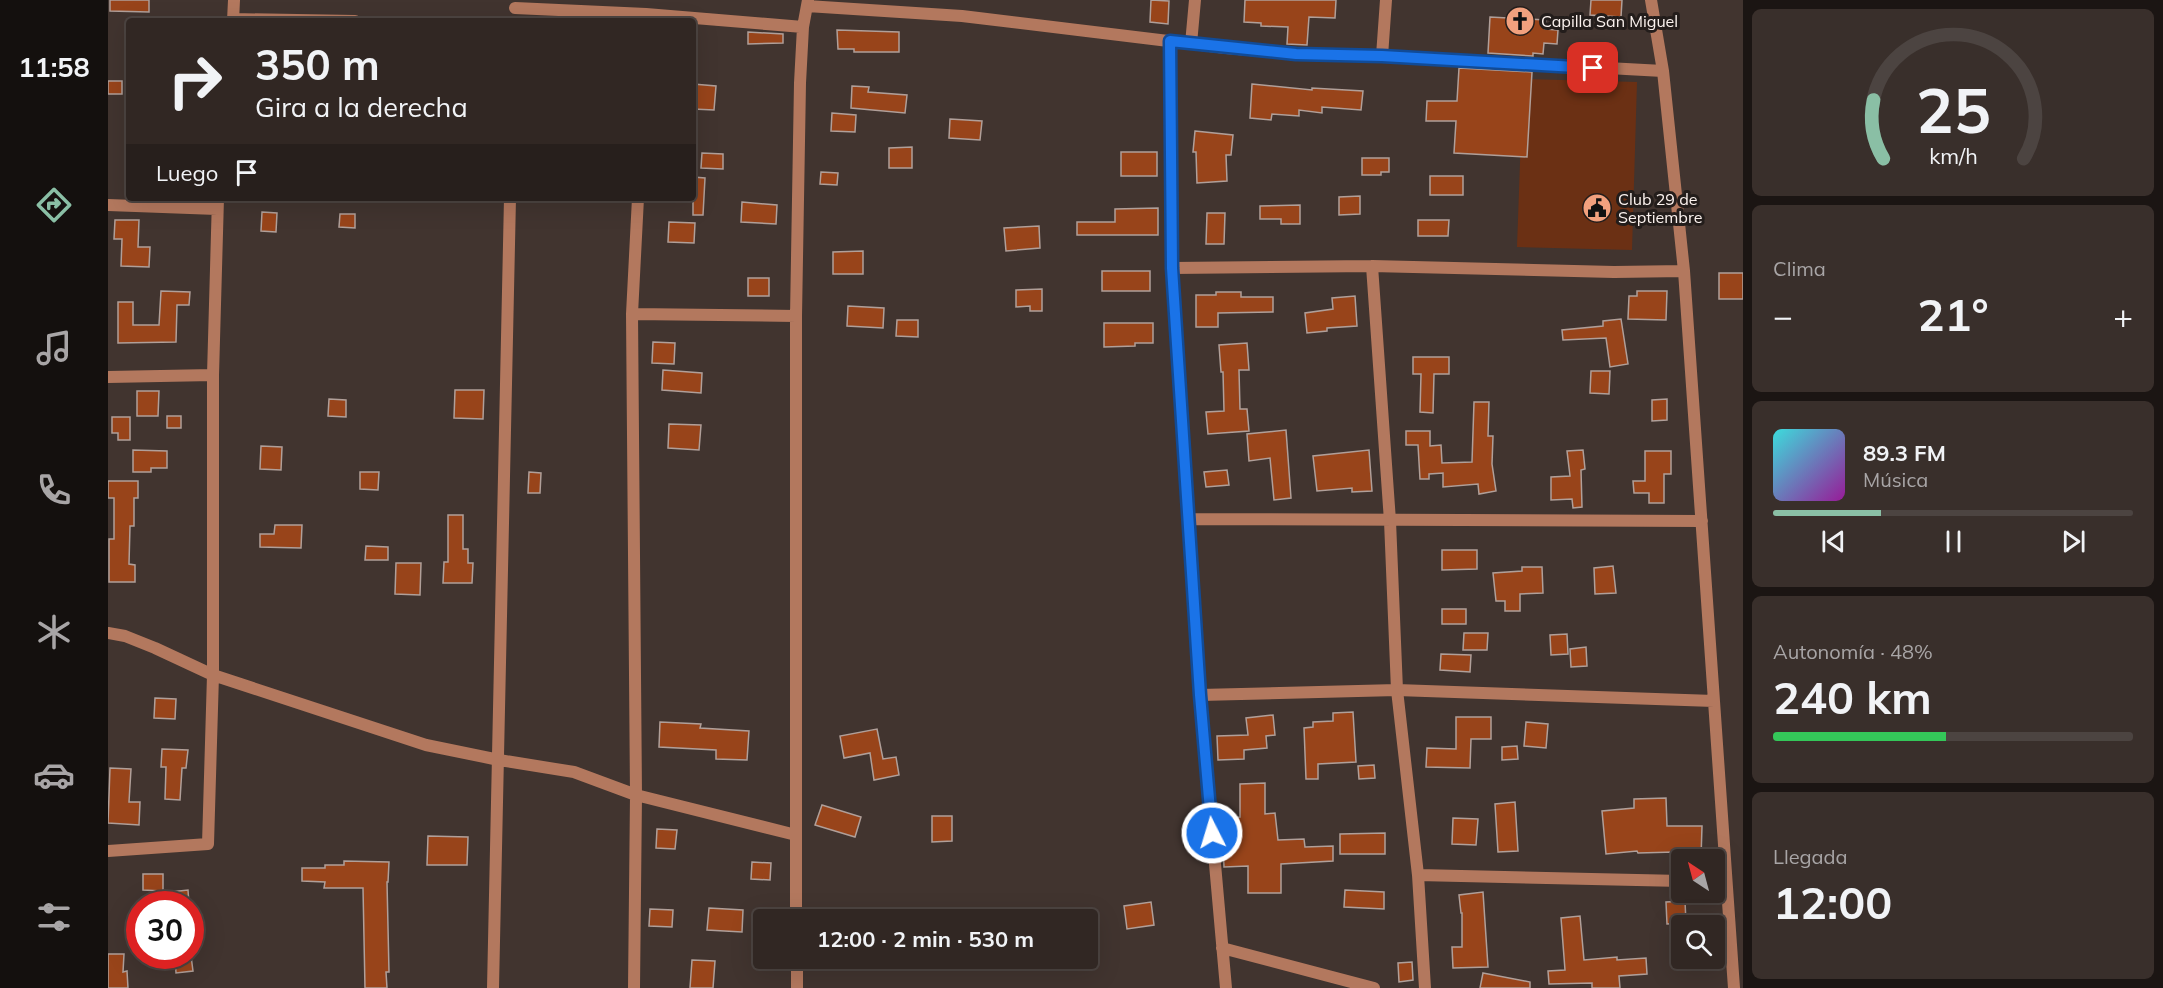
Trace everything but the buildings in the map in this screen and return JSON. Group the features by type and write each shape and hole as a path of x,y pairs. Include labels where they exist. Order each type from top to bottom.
{"street":[{"path":"233,18 234,0"},
{"path":"1191,44 1195,0"},
{"path":"1382,56 1386,0"},
{"path":"1652,0 1663,71 1684,271 1714,701 1719,849"},
{"path":"796,909 796,316 803,27 807,3 962,16 1191,44 1296,54 1382,56 1663,71"},
{"path":"515,10 646,18"},
{"path":"696,21 803,27"},
{"path":"1170,41 1172,268 1200,695 1226,988"},
{"path":"493,988 510,201"},
{"path":"634,988 636,795 632,314 638,201"},
{"path":"108,205 217,203 213,375 213,675 208,844 108,851"},
{"path":"1172,268 1372,266 1614,272 1684,271"},
{"path":"1372,266 1390,521 1397,690 1418,875 1425,988"},
{"path":"632,314 796,316"},
{"path":"108,377 213,375"},
{"path":"1188,519 1702,521"},
{"path":"108,633 125,636 155,648 213,675 426,745 574,772 636,795 796,835"},
{"path":"1200,695 1397,690 1714,701"},
{"path":"1418,875 1671,881"},
{"path":"1723,903 1734,988"},
{"path":"1222,948 1374,988"},
{"path":"797,969 797,988"}],"shaded area":[{"path":"1523,79 1637,82 1632,250 1517,247"}],"place":[{"name":"Capilla San Miguel","path":"1520,21"},
{"name":"Club 29 de Septiembre","path":"1597,208"}],"route":[{"path":"1212,833 1200,695 1172,268 1170,41 1296,54 1382,56 1593,68"}]}
